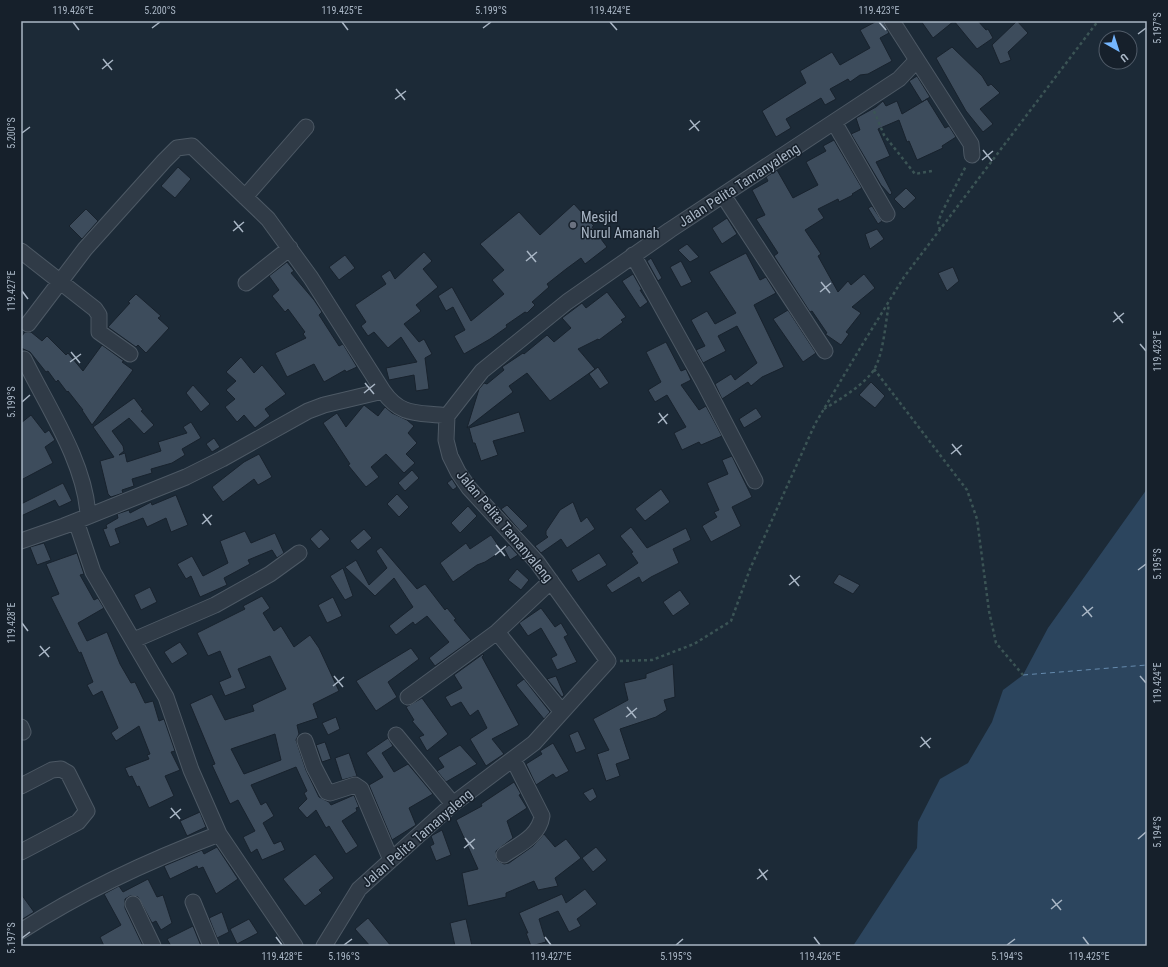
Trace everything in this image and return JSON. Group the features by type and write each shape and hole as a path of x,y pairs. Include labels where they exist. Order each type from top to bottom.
{"street":[{"path":"892,21 971,144 972,155"},
{"name":"Jalan Pelita Tamanyaleng","path":"324,946 359,889 453,804 534,743 608,661 522,543 469,488 458,472 450,456 446,440 447,416 482,371 567,302 633,255 899,79 917,60"},
{"path":"834,122 887,214"},
{"path":"245,197 306,127"},
{"path":"28,324 85,249 177,148 192,146 268,219 290,248 356,346 391,402 404,410 447,416"},
{"path":"723,195 825,351"},
{"path":"246,282 290,248"},
{"path":"21,251 98,312 99,332 130,354"},
{"path":"633,255 703,381 755,481"},
{"path":"21,360 24,359 64,436 83,489 82,518 93,572 166,697 192,770 219,834 295,946"},
{"path":"21,541 186,477 263,437 308,411 324,405 383,391"},
{"path":"134,640 215,605 270,574 299,553"},
{"path":"408,697 497,632 551,581"},
{"path":"497,632 562,712"},
{"path":"396,735 453,804"},
{"path":"305,741 314,767 327,792 355,785 361,789 391,860"},
{"path":"504,855 535,833 541,825 542,816 513,759"},
{"path":"21,786 52,770 61,769 68,773 87,811 78,822 21,852"},
{"path":"21,931 100,885 165,855 219,834"},
{"path":"193,902 212,946"},
{"path":"133,904 153,946"}],"path":[{"path":"608,661 652,660 694,644 731,621 750,569 815,424 904,277 1098,21"},
{"path":"869,99 884,135 915,174 932,171"},
{"path":"940,230 938,223 941,214 972,155"},
{"path":"824,409 866,379 874,369 880,353 890,302"},
{"path":"874,369 967,490 977,519 989,611 996,643 1023,675"}],"water":[{"path":"1147,489 1147,946 853,946 917,848 918,822 940,779 968,763 992,722 1003,690 1023,675 1048,628"}],"building":[{"path":"877,21 883,21 889,33 880,38 892,61 868,74 860,75 850,82 848,79 830,89 836,99 825,105 821,98 786,119 791,128 776,137 762,111 806,83 800,71 832,52 840,65 870,48 860,30"},
{"path":"921,21 954,21 933,38"},
{"path":"954,21 978,21 986,30 988,29 993,38 977,49"},
{"path":"1017,21 1028,33 1008,52 1011,60 1000,64 992,45"},
{"path":"952,47 982,76 988,86 991,84 1000,93 980,109 993,124 983,132 966,111 936,58"},
{"path":"917,76 930,97 922,102 909,81"},
{"path":"927,99 945,128 949,126 956,137 942,146 943,148 917,160 909,141 907,142 899,120 878,129 890,156 876,162 892,193 890,195 881,185 851,134 860,130 856,118 876,107 883,101 886,106 897,101 902,114"},
{"path":"834,140 862,188 852,194 853,195 839,202 838,199 818,209 824,218 805,230 821,254 818,256 838,292 848,281 851,285 864,274 875,288 852,307 861,313 846,332 849,334 841,345 825,334 827,333 812,311 810,312 774,256 778,253 756,219 765,215 752,190 768,181 766,177 777,170 793,198 818,185 806,162 826,151 823,146"},
{"path":"178,167 191,179 175,198 161,186"},
{"path":"906,188 916,198 904,209 894,199"},
{"path":"574,204 594,226 592,227 607,247 585,264 581,258 566,269 547,284 549,287 532,302 535,305 527,313 525,312 506,325 507,327 490,339 464,354 454,336 465,330 453,307 446,311 438,296 452,287 471,321 504,294 492,280 504,270 480,244 519,212 540,235"},
{"path":"872,206 882,221 878,224 868,208"},
{"path":"86,209 98,221 82,239 69,226"},
{"path":"727,218 737,234 722,244 712,228"},
{"path":"877,229 884,239 870,249 865,234"},
{"path":"687,244 699,257 690,262 678,250"},
{"path":"424,252 432,261 423,269 438,287 416,305 421,311 404,324 419,342 424,339 432,354 425,358 429,389 416,391 414,375 389,380 386,368 417,362 401,337 388,348 374,332 368,336 361,326 366,322 355,305 386,284 381,276 390,270 395,279"},
{"path":"746,253 760,280 766,277 776,293 754,305 784,367 762,377 751,386 748,382 722,399 715,384 731,374 735,380 757,363 737,326 718,336 726,351 703,363 696,350 705,346 691,320 707,311 715,324 736,313 709,272"},
{"path":"345,255 355,268 339,280 329,267"},
{"path":"651,258 662,278 658,281 647,261"},
{"path":"681,261 692,282 681,287 670,267"},
{"path":"287,262 294,271 291,273 314,300 322,312 319,315 339,346 343,344 357,367 346,372 345,370 324,382 314,364 287,377 275,353 306,338 303,334 305,332 288,309 285,312 272,296 279,290 269,276"},
{"path":"953,267 959,281 947,291 938,273"},
{"path":"633,274 642,290 640,290 648,302 640,308 622,281"},
{"path":"607,292 626,317 621,320 623,322 599,340 598,339 578,349 595,369 550,401 527,373 509,386 513,392 467,428 479,389 484,383 487,384 504,370 502,367 523,353 524,354 547,335 554,342 571,328 562,318 582,303 586,308"},
{"path":"136,294 161,316 158,318 169,328 146,353 138,345 136,347 108,327 130,303 128,302"},
{"path":"788,310 816,353 803,362 773,319"},
{"path":"25,332 31,332 42,341 47,336 66,355 68,353 83,371 102,345 124,361 122,362 133,370 92,425 83,410 58,380 56,382 30,352 21,348 21,337"},
{"path":"666,342 681,371 686,369 691,380 681,385 699,410 706,406 722,436 701,445 699,442 682,450 674,433 686,427 667,395 655,402 648,390 661,382 646,352"},
{"path":"241,357 254,373 262,365 286,394 265,409 270,416 255,428 244,415 237,422 225,407 235,399 226,390 236,381 226,372"},
{"path":"598,367 609,383 600,389 589,374"},
{"path":"871,382 885,396 875,408 859,395"},
{"path":"193,385 210,404 201,412 186,393"},
{"path":"134,398 143,410 141,411 154,425 144,434 129,418 112,431 123,446 124,451 119,455 125,453 127,462 161,451 158,442 187,433 183,427 191,422 201,438 182,449 185,455 172,463 151,469 152,473 132,479 134,486 122,490 123,493 111,497 108,494 100,461 114,457 93,427"},
{"path":"364,405 378,416 385,407 392,413 407,420 414,426 408,433 417,443 406,454 415,463 404,473 386,454 371,467 379,477 366,487 348,465 350,464 323,423 337,413 346,427"},
{"path":"756,408 762,417 744,428 739,419"},
{"path":"519,412 525,432 493,441 498,455 481,461 475,443 473,443 469,428"},
{"path":"31,415 45,433 49,430 55,440 45,447 53,463 21,480 21,423"},
{"path":"214,438 220,447 212,452 206,444"},
{"path":"259,454 272,477 258,485 254,479 223,502 212,487 244,462"},
{"path":"732,456 752,497 732,507 741,526 711,542 702,526 717,517 714,512 719,510 707,483 728,474 722,460"},
{"path":"412,470 419,478 405,491 398,483"},
{"path":"452,479 457,487 453,490 447,483"},
{"path":"63,483 72,501 59,507 55,500 21,516 21,504"},
{"path":"661,489 670,502 645,521 635,509"},
{"path":"397,494 409,507 399,517 387,504"},
{"path":"176,495 188,525 171,532 166,518 147,527 143,518 115,529 120,543 110,547 103,529 107,528 106,525 118,518 117,514 129,510 130,513 151,502 152,505"},
{"path":"573,502 581,522 587,517 595,529 567,548 561,539 541,553 535,546 548,537 546,535 546,531 560,510"},
{"path":"507,505 528,526 521,532 501,509"},
{"path":"468,506 477,516 460,533 451,523"},
{"path":"631,527 647,548 686,528 691,540 673,549 679,563 642,583 639,577 612,593 606,585 638,563 631,553 633,552 620,536"},
{"path":"321,529 330,539 319,549 310,539"},
{"path":"364,529 372,538 358,550 350,541"},
{"path":"245,531 251,543 275,533 284,553 277,558 272,550 248,560 250,564 224,578 227,585 200,597 191,576 186,579 177,564 192,556 203,576 228,563 220,541"},
{"path":"491,535 502,551 485,562 477,565 453,582 440,563 466,543 470,549"},
{"path":"44,543 51,560 37,565 30,547"},
{"path":"509,545 518,555 510,560 504,549"},
{"path":"381,547 417,589 425,584 445,610 447,608 456,619 454,620 471,640 435,666 429,658 449,642 427,616 415,625 413,622 396,635 389,626 413,607 394,578 375,596 345,567 356,560 369,585 387,568 376,551"},
{"path":"77,553 84,574 80,575 94,600 98,598 104,608 78,623 87,641 107,632 120,664 131,683 135,682 145,703 153,701 159,721 164,719 175,751 171,752 180,770 165,776 174,796 149,808 139,786 137,787 132,776 129,777 125,768 149,759 147,755 150,754 139,726 116,741 111,733 118,728 102,691 93,696 87,685 93,682 81,652 79,653 51,597 59,594 46,564"},
{"path":"599,553 607,565 578,582 571,570"},
{"path":"343,568 353,596 345,600 330,576"},
{"path":"517,569 529,580 521,590 508,580"},
{"path":"839,574 860,585 853,594 833,583"},
{"path":"150,587 157,602 141,610 134,595"},
{"path":"680,590 690,604 673,616 663,602"},
{"path":"262,596 270,608 263,613 274,631 281,626 294,647 310,635 319,648 339,691 313,704 318,718 297,725 299,734 296,740 306,770 319,797 329,802 331,805 354,795 359,807 356,808 357,811 342,821 358,846 346,854 329,826 326,828 316,810 307,818 298,808 307,799 304,793 307,791 296,767 251,785 261,805 266,802 274,816 263,823 274,844 281,841 285,850 262,860 257,849 251,853 243,837 255,831 238,800 230,804 212,765 215,764 190,704 212,694 225,720 254,711 252,705 286,689 270,656 238,669 246,688 225,696 219,682 231,677 220,651 208,656 197,633 245,609 243,606","holes":["275,734 281,760 244,774 231,749"]},
{"path":"333,597 342,616 327,623 318,605"},
{"path":"541,608 555,627 561,623 568,635 564,637 577,662 557,670 551,658 557,655 541,628 528,636 519,623"},
{"path":"180,642 188,654 172,664 164,652"},
{"path":"411,648 419,659 388,682 397,697 376,711 356,681"},
{"path":"483,654 484,655 482,657 519,725 492,739 504,754 486,766 470,739 487,728 478,710 470,716 461,702 451,707 445,697 462,688 454,675"},
{"path":"673,664 675,697 664,700 667,710 656,717 620,729 630,759 616,764 620,776 606,781 597,754 609,750 593,719 628,700 624,683 646,678 646,674"},
{"path":"556,676 564,695 562,697 547,679"},
{"path":"524,679 550,712 544,719 516,685"},
{"path":"422,698 448,734 427,751 419,737 424,735 412,721 414,720 406,707"},
{"path":"336,717 340,729 328,735 322,723"},
{"path":"578,731 586,749 576,753 569,735"},
{"path":"388,738 393,746 382,753 394,772 408,764 433,794 409,808 416,825 392,840 369,785 383,777 366,753"},
{"path":"325,742 331,759 322,762 316,745"},
{"path":"553,743 569,771 556,778 553,774 536,785 526,764 542,754 540,751"},
{"path":"460,745 477,764 446,782 437,771 444,767 438,758"},
{"path":"349,753 357,776 342,780 335,758"},
{"path":"514,782 521,794 519,795 527,808 507,821 513,838 496,851 497,860 504,864 509,863 533,846 544,834 555,847 566,839 581,858 555,878 558,886 538,890 534,881 506,893 506,897 468,906 462,873 478,869 456,820 482,806 481,804"},
{"path":"593,788 597,797 590,802 583,793"},
{"path":"200,812 206,827 187,836 180,821"},
{"path":"442,830 451,855 436,861 430,846 434,844 431,836"},
{"path":"217,847 238,879 216,894 203,867 198,869 197,866 170,879 164,866 202,850 204,854"},
{"path":"596,847 607,860 593,872 582,858"},
{"path":"315,854 334,878 319,890 322,893 305,906 283,879"},
{"path":"148,879 157,897 163,895 172,923 161,930 156,921 152,923 138,897 130,896 125,899 125,908 143,946 104,946 100,937 121,925 104,894 119,886 123,892"},
{"path":"585,889 597,904 577,919 581,926 569,932 558,911 539,919 546,942 531,946 526,933 528,933 519,913 562,894 566,903"},
{"path":"21,894 34,912 21,920"},
{"path":"222,912 229,932 217,938 209,918"},
{"path":"368,918 391,946 370,946 355,929"},
{"path":"249,919 258,933 237,944 230,929"},
{"path":"466,919 472,946 455,946 450,923"},
{"path":"193,926 201,946 171,946 167,939"}],"ferry route":[{"path":"1023,675 1147,665"}],"place":[{"name":"Mesjid Nurul Amanah","path":"573,225"}]}
